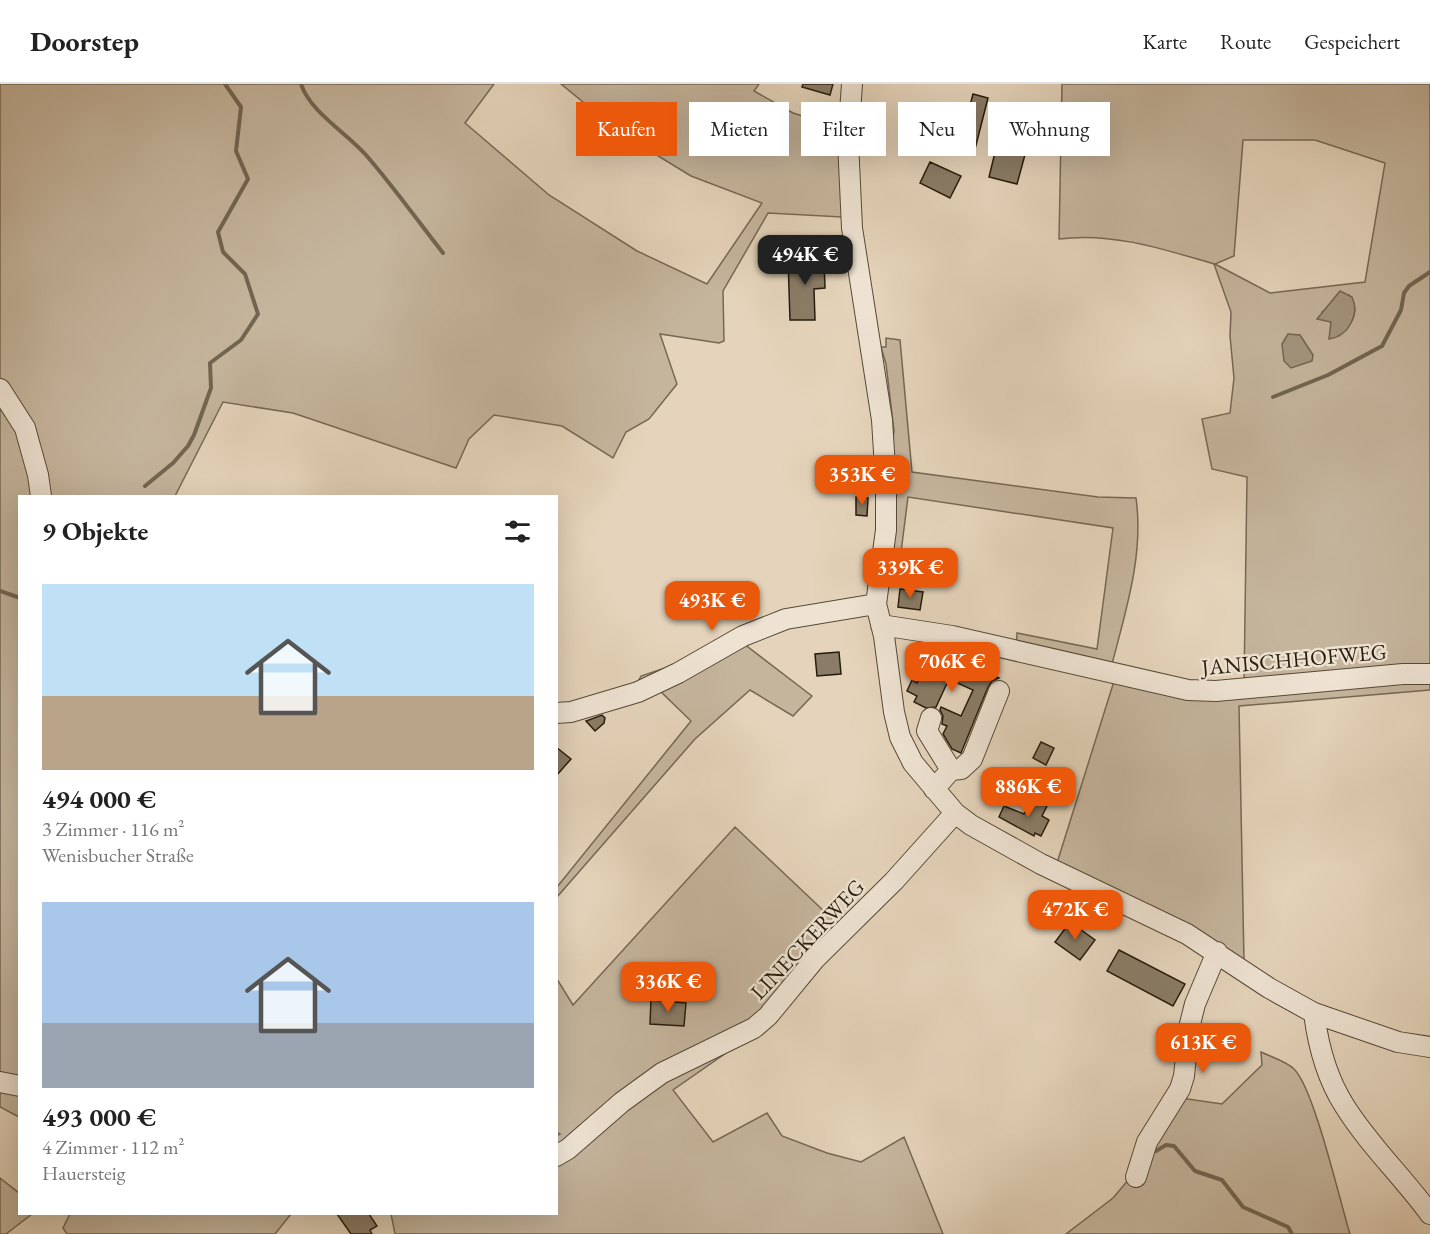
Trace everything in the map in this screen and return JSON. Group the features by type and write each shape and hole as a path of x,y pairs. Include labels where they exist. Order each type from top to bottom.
{"street":[{"path":"852,84 848,141 852,228 882,420 886,484 886,530 876,604 894,712 900,737 913,763 955,813 971,825 1041,864 1154,916 1217,952 1269,988 1314,1013 1398,1042 1430,1047"},
{"path":"0,390 25,428 38,475 41,495"},
{"path":"558,712 571,712 638,692 678,673 743,636 786,619 876,604"},
{"name":"JANISCHHOFWEG","path":"881,625 952,636 1188,690 1216,691 1403,674 1430,674"},
{"path":"934,789 951,770 961,769 972,759 999,692"},
{"path":"931,718 927,731 951,770"},
{"name":"LINECKERWEG","path":"558,1155 568,1149 622,1102 662,1073 754,1028 768,1016 815,959 894,881 955,813"},
{"path":"1136,1177 1147,1142 1180,1089 1195,1004 1217,952"},
{"path":"1314,1013 1318,1040 1329,1073 1344,1105 1430,1214"},
{"path":"0,1082 18,1086"}],"shaded area":[{"path":"0,84 494,84 465,123 549,195 637,251 707,284 762,203 691,176 658,156 677,156 677,102 583,102 561,84 759,84 754,91 774,102 689,102 689,156 789,156 789,111 801,116 801,156 841,156 842,217 768,213 723,291 724,341 719,343 660,334 677,384 649,419 626,432 613,458 562,426 494,415 469,439 456,468 293,413 223,402 176,495 18,495 18,1116 0,1107"},
{"path":"1062,84 1430,84 1430,690 1239,706 1244,961 1057,863 1115,678 1016,652 1017,633 1097,649 1113,528 908,497 900,560 892,558 889,468 894,431 886,364 881,347 886,347 886,338 900,340 912,472 1098,497 1136,498 1138,540 1136,561 1112,664 1187,688 1244,684 1247,477 1212,469 1202,419 1230,413 1234,378 1230,336 1231,312 1214,264 1137,243 1079,237 1059,239 1061,156 1110,156 1110,102 1062,102","holes":["1243,140 1315,140 1385,163 1365,282 1270,293 1215,264 1234,256","1349,295 1355,306 1353,317 1339,336 1331,330 1331,322 1326,320 1322,312"]},
{"path":"1340,291 1352,297 1354,317 1342,334 1329,339 1331,322 1317,319"},
{"path":"1288,334 1300,335 1313,355 1312,361 1291,368 1284,361 1282,344"},
{"path":"731,634 812,696 793,716 750,690 695,739 558,896 558,886 691,721 660,691 625,706 641,676 680,663"},
{"path":"735,827 845,931 772,1021 673,1090 713,1142 767,1113 782,1136 827,1153 861,1162 904,1137 943,1234 395,1234 391,1215 558,1215 558,1135 560,1134 558,1132 558,981 573,1005"},
{"path":"1261,1052 1291,1066 1302,1080 1318,1121 1350,1234 1066,1234 1113,1198 1146,1159 1181,1098 1222,1104 1262,1065"},
{"path":"0,1178 18,1192 18,1215 31,1215 6,1234 0,1234"},
{"path":"70,1215 290,1215 275,1234 67,1234 63,1228"}],"building":[{"path":"803,84 833,84 830,95 802,87"},
{"path":"973,94 988,98 976,145 976,102 971,102"},
{"path":"994,156 1025,156 1017,184 989,177"},
{"path":"930,162 961,176 950,198 920,183"},
{"path":"824,258 825,288 814,289 815,320 790,320 788,259"},
{"path":"856,497 868,498 867,516 856,515"},
{"path":"900,589 923,592 920,610 898,607"},
{"path":"942,647 953,652 951,656 999,678 992,681 988,687 961,753 952,749 943,734 947,726 942,724 943,716 940,710 941,707 961,716 973,690 949,679 936,707 926,708 914,702 917,696 907,691 912,680 917,683 932,651 939,654"},
{"path":"839,652 841,674 817,676 815,654"},
{"path":"602,715 605,718 604,723 595,731 586,721"},
{"path":"1041,742 1054,748 1046,765 1033,758"},
{"path":"558,749 571,759 558,774"},
{"path":"1032,799 1047,806 1042,816 1049,820 1041,836 1035,833 1034,836 999,817 1004,806 1024,814"},
{"path":"1070,922 1095,940 1080,960 1055,942"},
{"path":"1119,950 1185,984 1173,1006 1107,971"},
{"path":"651,1000 686,1003 684,1026 650,1024"},
{"path":"338,1215 370,1215 377,1226 370,1230 372,1234 351,1234"}],"waterway":[{"path":"145,486 173,463 188,446 211,388 210,363 241,340 258,314 245,274 223,252 218,232 248,179 236,151 241,107 225,84"},
{"path":"301,84 312,104 376,167 443,253"},
{"path":"1273,397 1328,375 1382,346 1401,310 1404,293 1409,286 1430,272"},
{"path":"0,591 18,597"},
{"path":"1156,1151 1166,1145 1174,1146 1195,1171 1222,1180 1243,1207 1288,1227 1292,1234"}]}
